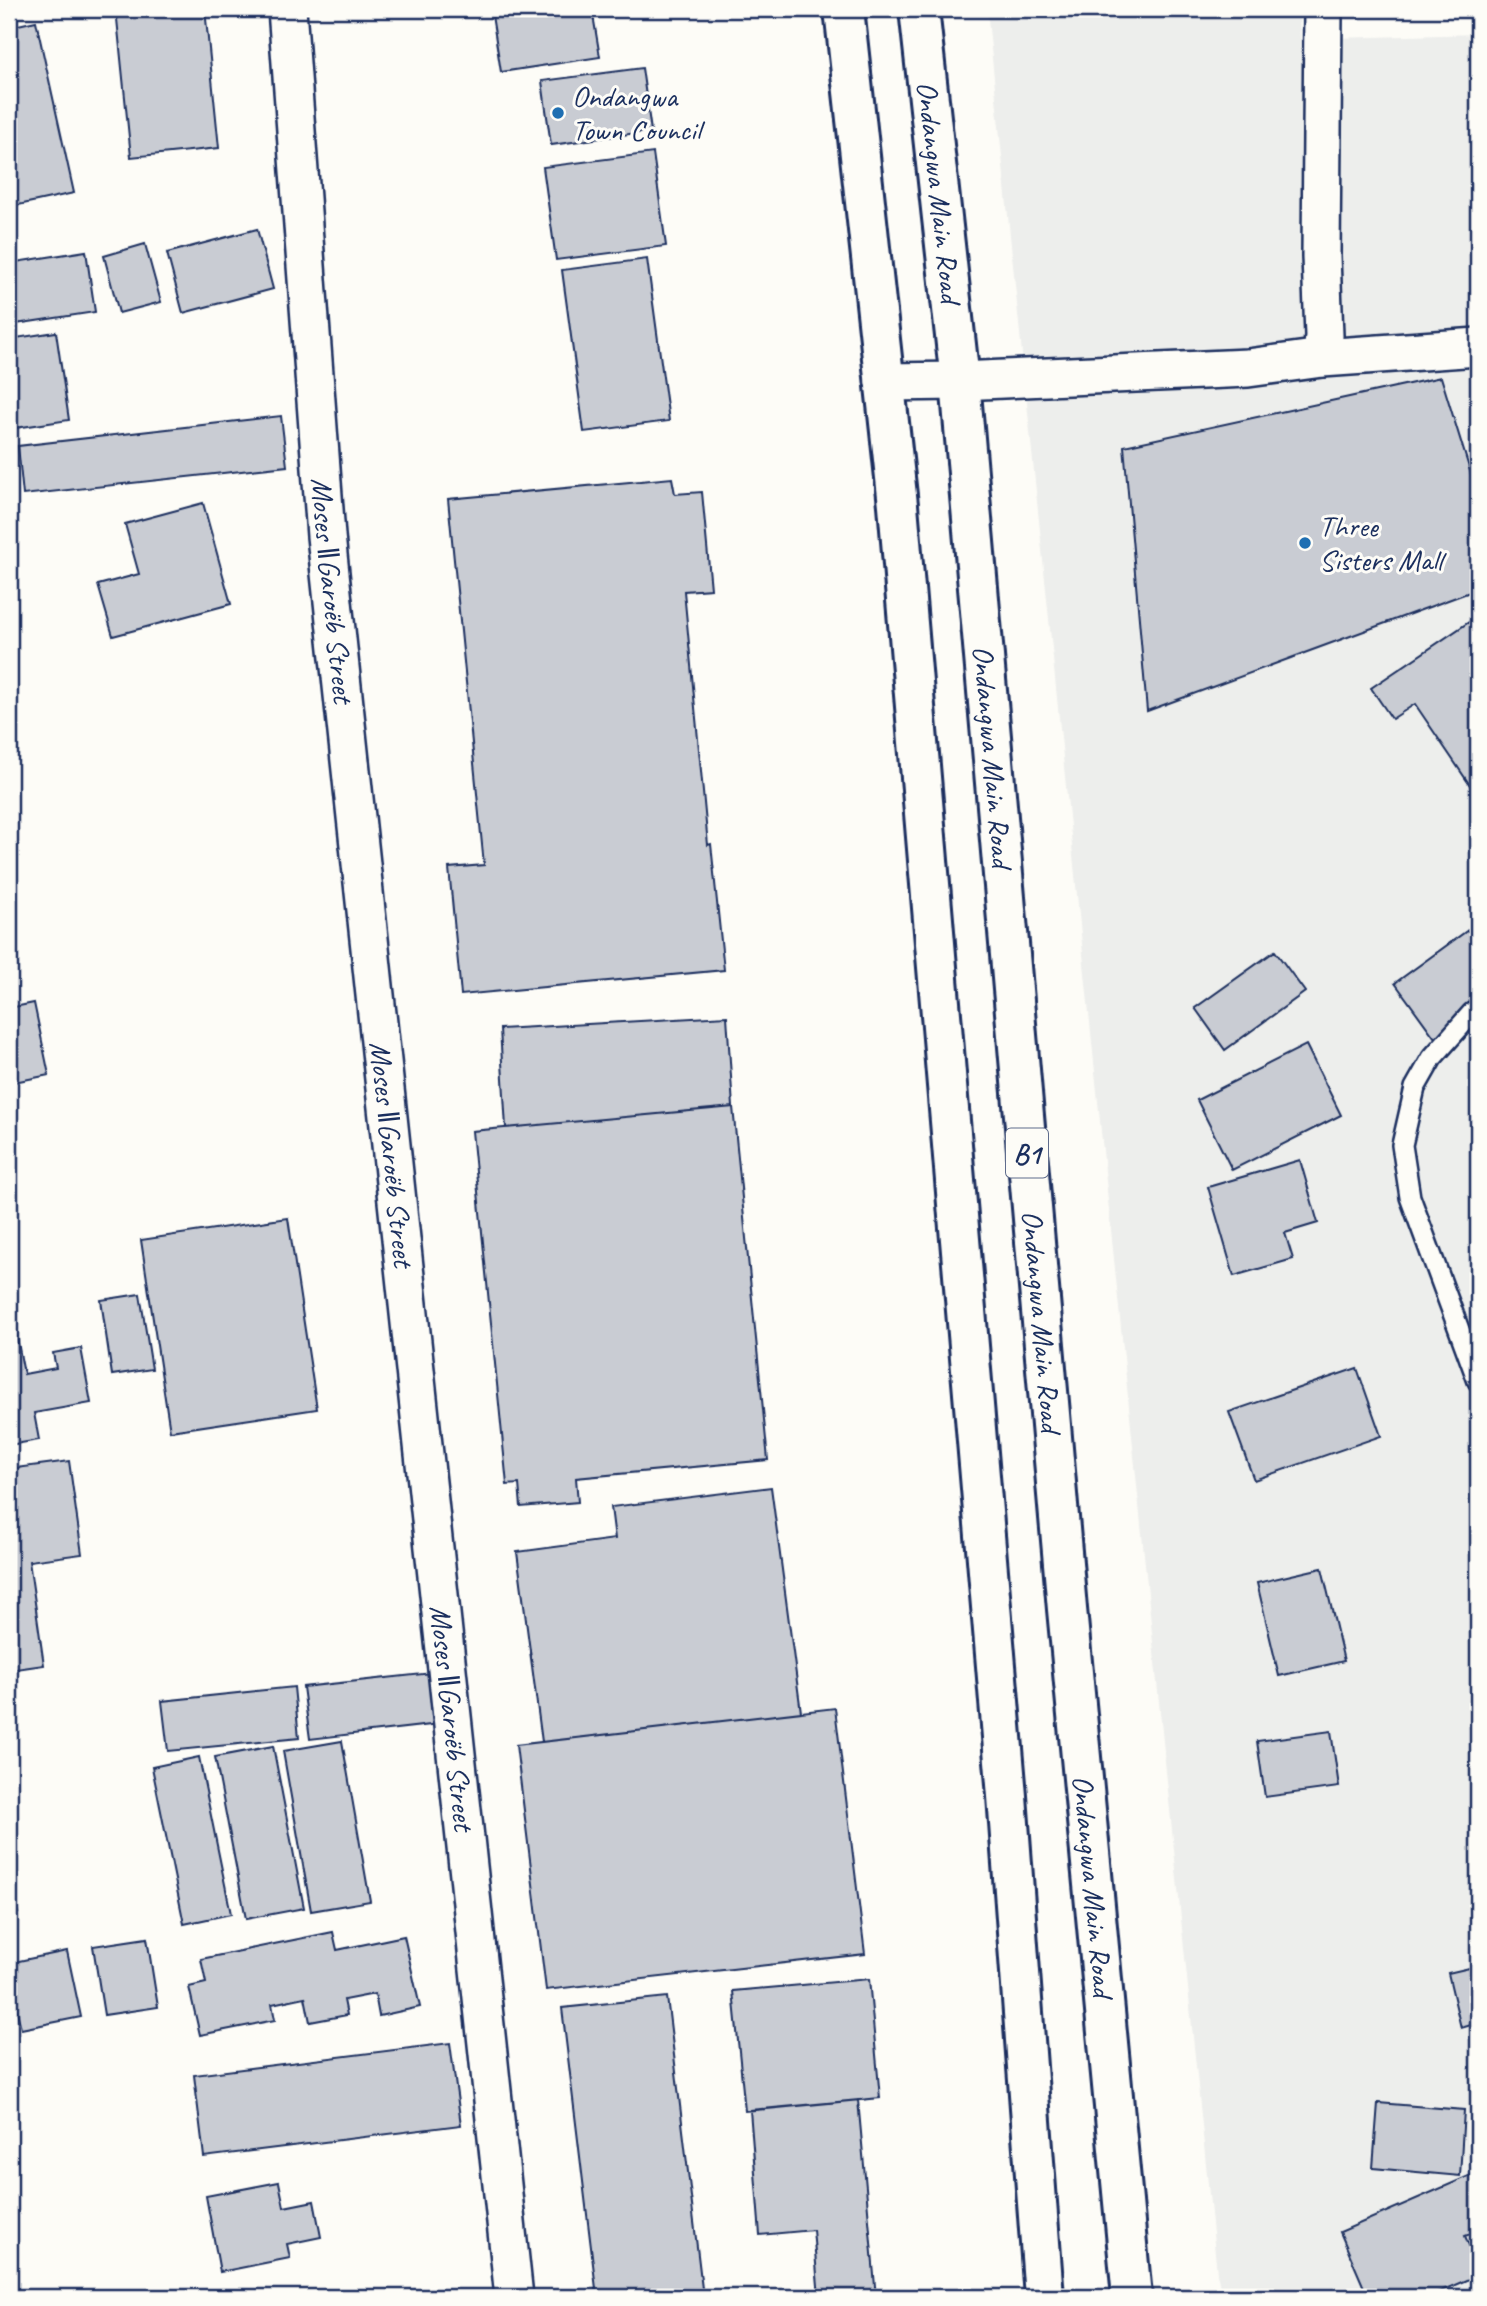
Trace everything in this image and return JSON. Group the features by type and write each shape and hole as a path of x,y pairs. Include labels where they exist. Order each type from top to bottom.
{"main road":[{"path":"844,9 899,519 1006,1782 1044,2297"},
{"name":"Ondangwa Main Road","path":"919,9 960,381 1069,1623 1132,2297"}],"street":[{"name":"Moses ǁGaroëb Street","path":"287,9 326,536 514,2297"},
{"path":"1322,358 1323,9"},
{"path":"884,382 1248,368 1322,358 1478,347"}],"lane":[{"path":"1478,1009 1432,1058 1415,1088 1402,1144 1410,1197 1478,1381"}],"shaded area":[{"path":"987,9 1299,9 1300,39 1478,34 1478,2297 1222,2297 1217,2273"}],"building":[{"path":"116,9 205,9 219,148 131,157"},
{"path":"491,9 592,9 600,57 501,72"},
{"path":"36,21 74,193 9,207 9,27"},
{"path":"642,68 651,131 551,145 542,81"},
{"path":"653,153 666,246 556,260 543,167"},
{"path":"257,229 273,289 183,313 167,253"},
{"path":"145,244 161,302 119,313 104,256"},
{"path":"86,251 95,312 9,325 9,263"},
{"path":"647,259 669,421 584,432 562,270"},
{"path":"56,332 69,420 15,428 9,389 9,339"},
{"name":"Three Sisters Mall","path":"1441,377 1478,497 1478,589 1147,711 1124,446"},
{"path":"281,416 287,466 23,495 18,446"},
{"path":"672,478 675,494 702,492 711,589 684,591 708,845 711,844 724,970 461,995 449,868 484,865 448,499"},
{"path":"203,503 231,604 113,636 98,585 139,574 125,524"},
{"path":"1478,616 1478,788 1474,791 1415,704 1392,719 1371,688"},
{"path":"1468,930 1478,945 1478,1006 1435,1038 1395,983"},
{"path":"1275,951 1305,992 1225,1050 1195,1008"},
{"path":"34,1003 49,1075 9,1083 9,1008"},
{"path":"727,1016 733,1107 506,1128 500,1029"},
{"path":"1306,1045 1341,1115 1232,1170 1197,1100"},
{"path":"733,1107 768,1460 576,1478 578,1502 521,1507 519,1484 507,1485 472,1131"},
{"path":"1300,1160 1318,1223 1285,1233 1293,1259 1234,1276 1208,1187"},
{"path":"288,1218 317,1409 170,1431 141,1240"},
{"path":"140,1294 152,1369 112,1375 101,1300"},
{"path":"9,1306 24,1374 56,1368 53,1353 81,1348 91,1403 34,1413 39,1440 9,1445"},
{"path":"1357,1368 1381,1436 1254,1480 1229,1412"},
{"path":"69,1461 82,1554 29,1561 44,1665 9,1670 9,1469"},
{"path":"771,1487 801,1712 542,1742 517,1552 615,1539 611,1507"},
{"path":"1322,1568 1344,1661 1279,1676 1257,1583"},
{"path":"432,1673 439,1724 310,1739 303,1687"},
{"path":"294,1687 299,1738 168,1751 162,1701"},
{"path":"835,1708 865,1954 546,1990 516,1745"},
{"path":"1331,1731 1339,1787 1265,1797 1257,1741"},
{"path":"342,1741 370,1901 311,1911 283,1751"},
{"path":"273,1746 304,1908 246,1919 215,1757"},
{"path":"199,1757 231,1914 184,1924 152,1767"},
{"path":"9,1882 18,1913 9,1916"},
{"path":"333,1932 337,1950 404,1936 420,2007 379,2016 375,1994 344,2000 347,2015 310,2022 305,1997 272,2004 275,2020 200,2035 189,1987 206,1983 201,1959"},
{"path":"147,1938 158,2007 104,2015 93,1946"},
{"path":"67,1951 81,2017 21,2029 9,1963"},
{"path":"1478,1966 1478,2023 1461,2028 1448,1973"},
{"path":"869,1979 880,2098 745,2111 733,1991"},
{"path":"667,1997 703,2297 597,2297 562,2008"},
{"path":"450,2043 461,2125 204,2157 194,2075"},
{"path":"858,2100 876,2297 819,2297 813,2230 760,2235 750,2110"},
{"path":"1378,2103 1464,2110 1460,2176 1373,2168"},
{"path":"1478,2172 1478,2231 1465,2236 1478,2266 1478,2275 1427,2297 1368,2297 1340,2232"},
{"path":"279,2182 284,2207 314,2201 321,2237 287,2244 290,2258 220,2272 206,2196"}],"place":[{"name":"Ondangwa Town Council","path":"558,113"},
{"name":"Three Sisters Mall","path":"1305,543"}]}
